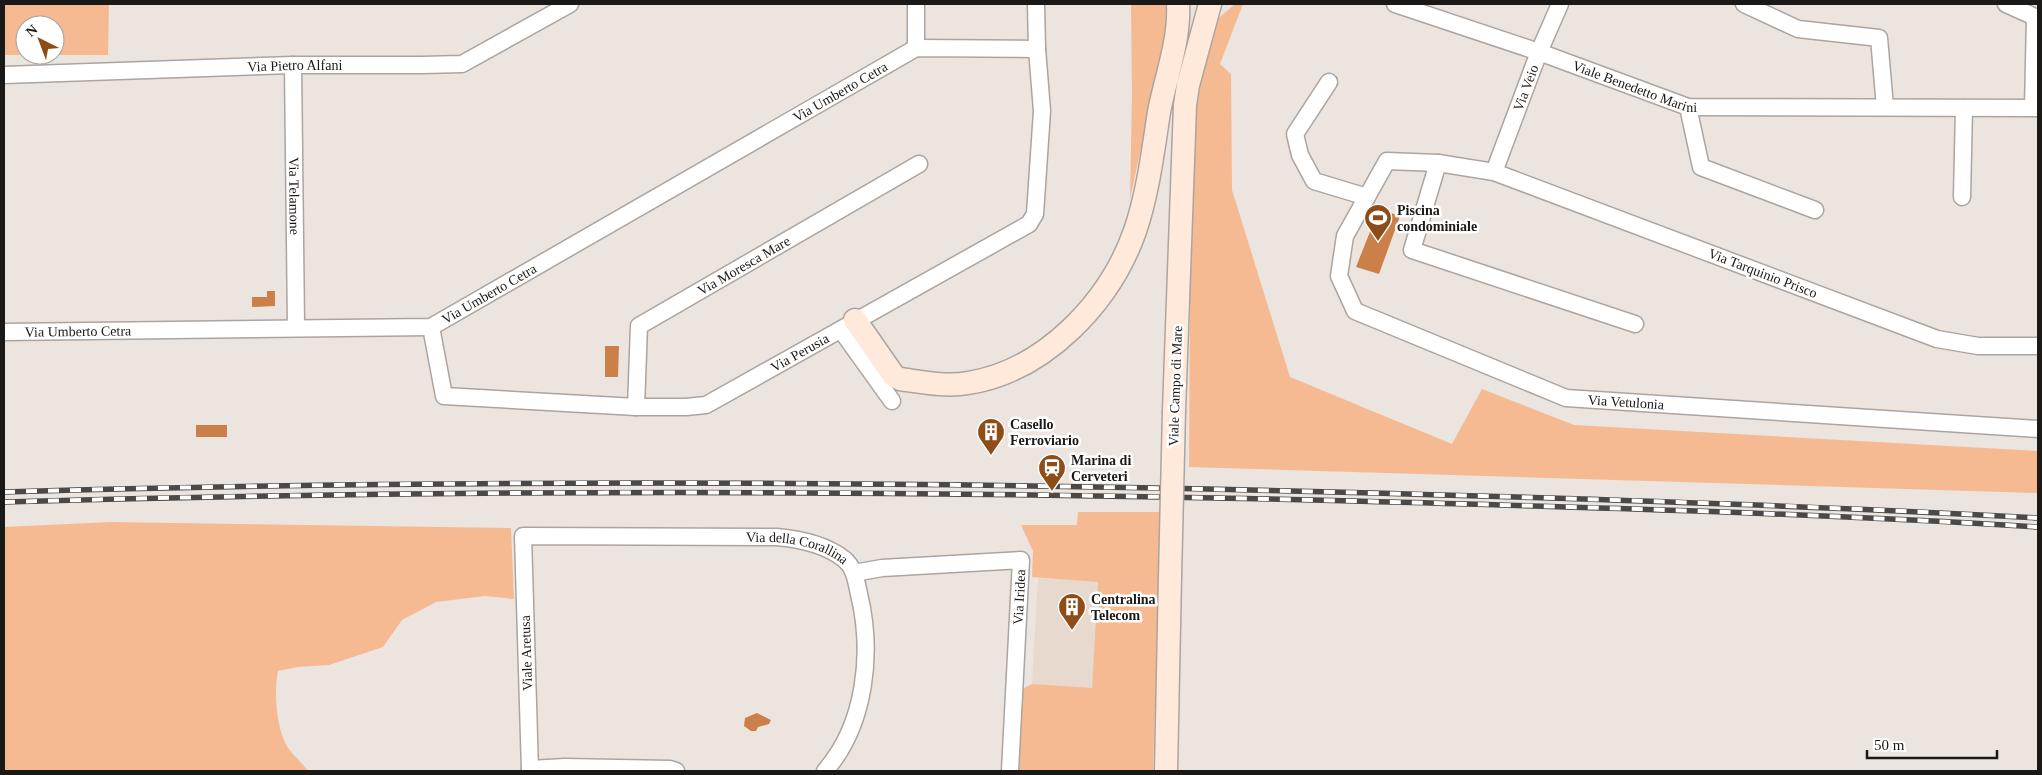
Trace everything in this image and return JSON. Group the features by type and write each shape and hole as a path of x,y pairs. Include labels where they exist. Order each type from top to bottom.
{"street":[{"name":"Via Pietro Alfani","path":"4,75 293,65 422,66 462,64 570,4"},
{"path":"916,4 916,48 1037,48"},
{"name":"Via Perusia","path":"431,326 444,396 636,407 686,407 706,404 1029,224 1036,214 1042,111 1036,4"},
{"path":"848,325 894,376 900,379 952,385 984,380 1016,368 1043,352 1062,337 1090,308 1112,277 1135,231 1179,25 1178,4"},
{"name":"Viale Campo di Mare","path":"1166,771 1174,411 1185,104 1188,84 1210,4"},
{"name":"Viale Benedetto Marini","path":"1396,4 1539,52 1688,106 2036,108 2035,17 2006,4"},
{"name":"Via Veio","path":"1494,172 1539,52 1560,4"},
{"path":"1744,4 1798,29 1879,38 1885,108"},
{"name":"Via Umberto Cetra","path":"4,332 431,326 916,48"},
{"path":"1170,64 1185,104"},
{"name":"Via Telamone","path":"293,65 296,327"},
{"path":"1329,82 1295,134 1300,155 1314,181 1367,197"},
{"path":"1688,106 1701,167 1815,210"},
{"path":"1962,196 1964,108"},
{"name":"Via Vetulonia","path":"1494,172 1438,163 1387,161 1345,236 1339,276 1356,311 1566,398 2038,429"},
{"path":"1438,163 1412,250 1635,324"},
{"name":"Via Moresca Mare","path":"636,407 639,326 919,164"},
{"name":"Via Tarquinio Prisco","path":"1494,172 1937,339 1978,346 2038,346"},
{"path":"848,325 892,401"},
{"name":"Via della Corallina","path":"523,536 776,537 801,540 845,560 854,573 864,611 867,642 866,666 859,704 847,736 825,771"},
{"name":"Viale Aretusa","path":"523,536 530,770"},
{"name":"Via Iridea","path":"854,573 882,568 1021,560 1010,771"},
{"path":"530,770 610,766 670,769 676,771"}],"shaded area":[{"path":"4,4 109,4 108,55 65,55 65,15 15,15 15,55 4,55"},
{"path":"1053,4 1170,4 1171,8 1130,199 1131,5"},
{"path":"1235,4 1243,4 1220,64 1231,74 1232,190 1290,377 1452,444 1482,389 1574,425 2038,451 2038,493 1189,467 1190,289 1195,105 1213,23"},
{"name":"Piscina condominiale","path":"1379,209 1400,216 1379,274 1356,267"},
{"path":"267,291 275,291 275,306 252,307 252,297 267,297"},
{"path":"605,346 619,346 618,377 605,377"},
{"path":"196,425 227,425 227,437 196,437"},
{"path":"1078,512 1161,512 1153,771 1018,771 1022,689 1032,684 1092,688 1098,582 1032,577 1033,551 1021,525 1077,525"},
{"path":"111,522 511,528 514,599 485,596 436,602 402,620 383,647 329,665 298,667 278,671 276,706 281,732 289,749 308,771 4,771 4,527"},
{"path":"1038,578 1098,581 1092,689 1032,684"},
{"path":"757,713 771,720 769,724 758,727 756,731 751,731 744,726 745,718"}],"railway":[{"path":"4,492 502,483 835,484 1167,488 1597,499 2038,518"},
{"path":"4,502 342,495 679,492 1185,497 1782,514 2038,527"}],"place":[{"name":"Piscina condominiale","path":"1378,242"},
{"name":"Casello Ferroviario","path":"991,456"},
{"name":"Marina di Cerveteri","path":"1052,492"},
{"name":"Centralina Telecom","path":"1072,631"}]}
